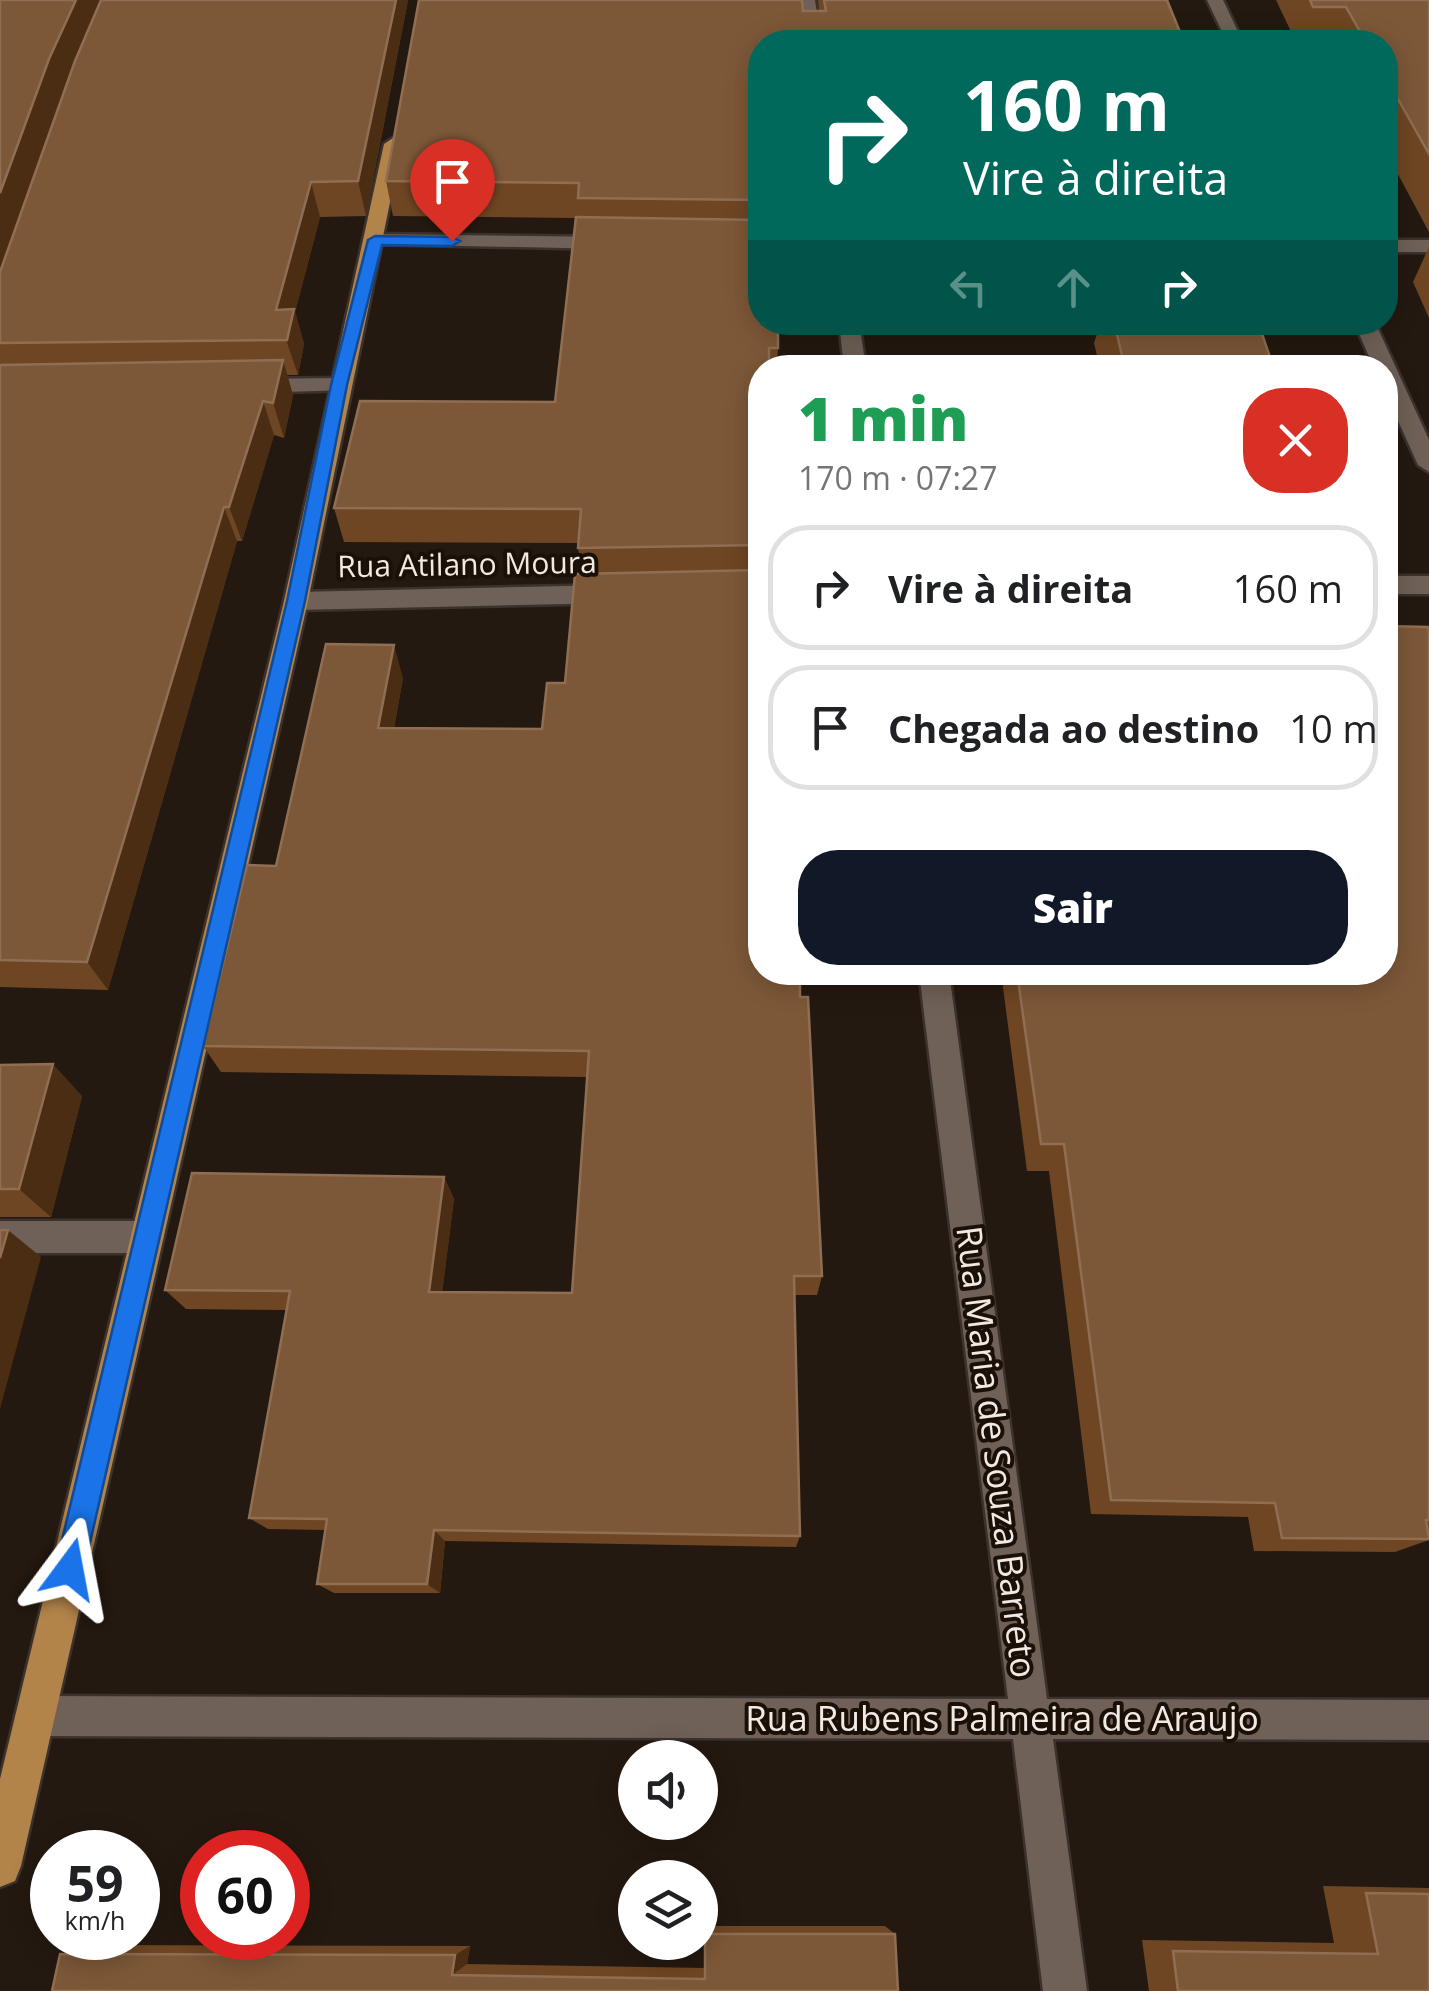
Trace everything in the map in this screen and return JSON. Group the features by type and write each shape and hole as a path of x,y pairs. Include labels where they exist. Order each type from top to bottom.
{"main road":[{"path":"0,1866 296,601 396,130"}],"street":[{"path":"807,0 811,30"},
{"path":"1215,0 1229,30"},
{"path":"375,240 625,244"},
{"path":"1398,246 1429,246"},
{"path":"239,386 339,385"},
{"path":"1398,397 1429,466"},
{"path":"1398,585 1429,585"},
{"name":"Rua Atilano Moura","path":"296,601 644,594"},
{"name":"Rua Maria de Souza Barreto","path":"936,985 1065,1991"},
{"path":"0,1237 148,1237"},
{"name":"Rua Rubens Palmeira de Araujo","path":"35,1716 1429,1720"}],"building":[{"path":"0,0 76,0 49,59 0,193"},
{"path":"101,0 396,0 358,181 311,182 276,310 294,309 287,340 0,343 0,272 75,61"},
{"path":"419,0 802,0 803,11 826,11 824,0 1167,0 1179,30 748,30 748,200 578,198 579,183 386,181"},
{"path":"1310,0 1429,0 1429,154 1398,99 1398,30 1359,30 1346,7 1313,7"},
{"path":"576,217 748,220 748,335 778,335 778,348 769,348 769,355 748,355 748,545 578,548 581,509 334,508 360,401 555,402"},
{"path":"1117,335 1262,335 1269,355 1122,355"},
{"path":"283,360 273,403 263,401 229,507 224,507 87,962 0,960 0,365"},
{"path":"748,570 748,985 800,985 800,997 808,997 822,1276 794,1276 800,1536 434,1530 427,1584 317,1584 327,1519 249,1518 290,1291 165,1290 192,1173 444,1177 429,1292 572,1293 589,1051 203,1046 247,865 276,866 326,644 394,645 378,728 542,729 547,683 565,683 575,574"},
{"path":"1398,626 1428,627 1429,1539 1282,1538 1275,1503 1111,1500 1064,1144 1041,1144 1019,985 1398,985"},
{"path":"53,1064 19,1189 0,1189 0,1065"},
{"path":"0,1230 8,1230 0,1258"},
{"path":"1366,1893 1429,1894 1429,1991 1178,1991 1173,1951 1378,1954"},
{"path":"718,1934 895,1934 898,1991 52,1991 59,1960 160,1960 160,1954 180,1954 180,1960 310,1960 310,1955 455,1955 452,1975 705,1979 705,1960 718,1960"}],"route":[{"path":"70,1569 296,601 339,385 375,240 452,241"}]}
